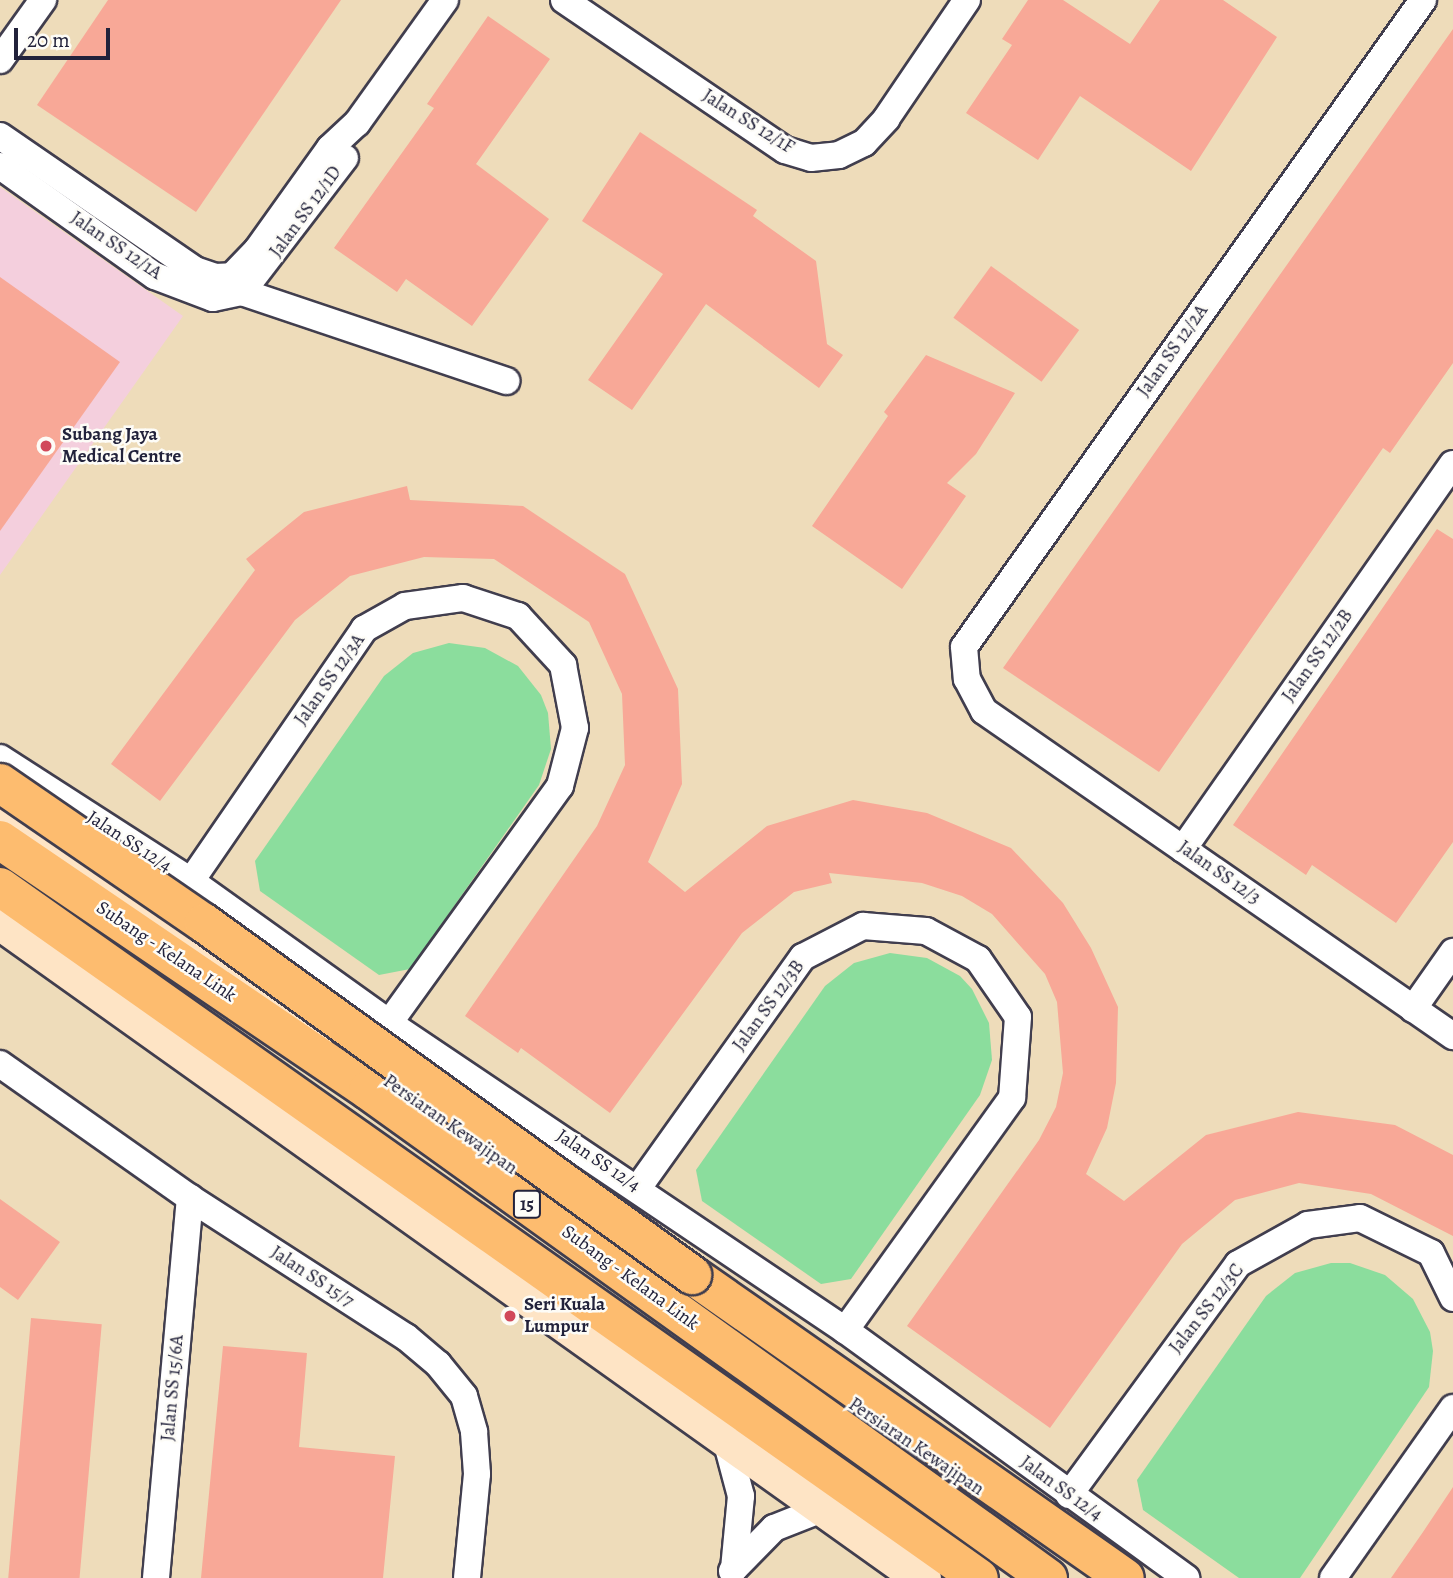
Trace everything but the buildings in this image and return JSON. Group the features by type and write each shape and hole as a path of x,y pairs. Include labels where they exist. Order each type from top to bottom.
{"main road":[{"path":"0,783 204,923 768,1329 1125,1578"},
{"name":"Persiaran Kewajipan","path":"0,813 1108,1578"},
{"name":"Subang - Kelana Link","path":"0,840 368,1090 1048,1578"},
{"name":"15","path":"0,887 979,1578"},
{"path":"0,921 922,1578"}],"street":[{"path":"0,60 43,0"},
{"name":"Jalan SS 12/1D","path":"237,284 345,158 357,123 445,0"},
{"name":"Jalan SS 12/1F","path":"564,0 785,150 811,158 839,155 864,143 886,119 967,0"},
{"name":"Jalan SS 12/2A","path":"984,711 967,679 964,647 1423,0"},
{"name":"Jalan SS 12/1A","path":"0,136 195,270 237,284"},
{"name":"Jalan SS 12/1A","path":"0,166 155,276 213,298 237,284"},
{"path":"237,284 506,381"},
{"name":"Jalan SS 12/2B","path":"1184,849 1453,464"},
{"name":"Jalan SS 12/3A","path":"191,881 364,629 405,606 463,598 517,616 563,665 575,727 560,786 389,1023"},
{"name":"Jalan SS 12/3","path":"984,711 1453,1036"},
{"name":"Jalan SS 12/4","path":"0,758 191,881 389,1023 638,1188 845,1330 1186,1578"},
{"path":"214,961 242,918"},
{"name":"Jalan SS 12/3B","path":"638,1188 803,957 863,926 926,931 978,959 1018,1017 1012,1098 845,1330"},
{"path":"1413,1009 1453,952"},
{"name":"Jalan SS 15/7","path":"0,1064 190,1198 406,1337 438,1364 464,1396 477,1474 467,1578"},
{"name":"Jalan SS 15/6A","path":"156,1578 190,1198"},
{"name":"Jalan SS 12/3C","path":"1069,1495 1238,1264 1308,1225 1360,1218 1431,1253 1453,1298"},
{"path":"1333,1578 1453,1408"},
{"path":"726,1440 741,1496 730,1573"},
{"path":"730,1573 774,1528 822,1509"}],"shaded area":[{"name":"Subang Jaya Medical Centre","path":"0,187 183,316 0,575"}],"green space":[{"path":"449,643 485,648 518,666 541,695 548,713 551,749 539,785 410,969 379,975 260,891 255,861 384,676 413,653"},
{"path":"890,953 927,958 960,976 972,989 989,1023 992,1060 980,1095 851,1279 821,1284 702,1201 696,1170 825,986 854,963"},
{"path":"1331,1263 1350,1263 1385,1275 1413,1299 1430,1332 1433,1351 1429,1387 1300,1578 1239,1578 1143,1510 1137,1480 1266,1296 1295,1273"}],"place":[{"name":"Subang Jaya Medical Centre","path":"46,446"},
{"name":"Seri Kuala Lumpur","path":"510,1316"}]}
